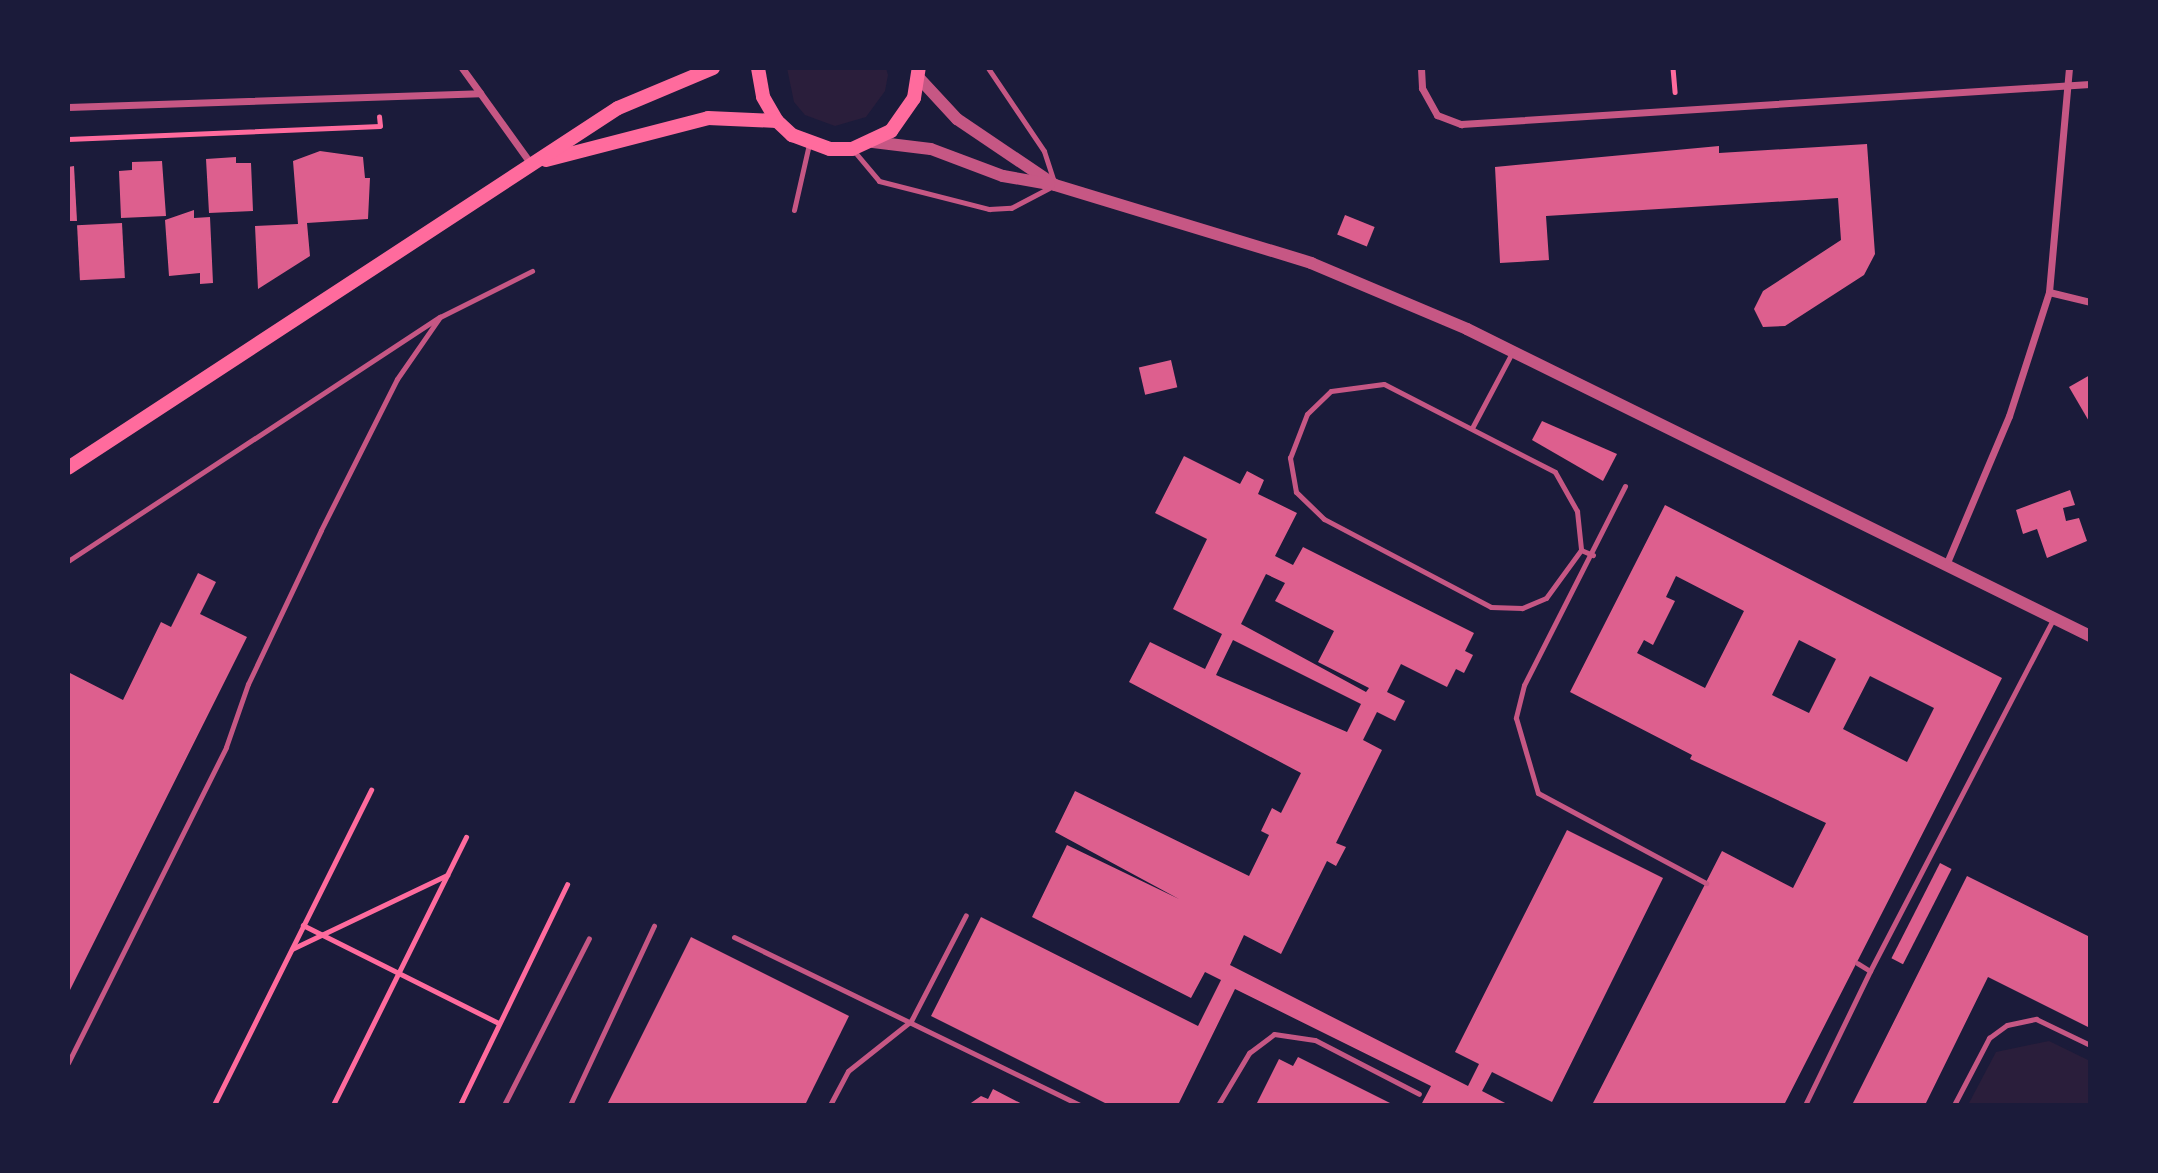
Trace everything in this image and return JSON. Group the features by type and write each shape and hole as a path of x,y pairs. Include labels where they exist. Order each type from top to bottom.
{"main road":[{"path":"68,468 618,108 713,68"},
{"path":"758,68 763,97 778,121 809,144 852,149 873,142 905,116 919,73"},
{"path":"531,164 708,118 778,121"}],"street":[{"path":"462,68 531,164"},
{"path":"1421,68 1422,88 1437,115 1461,124 2090,84"},
{"path":"1946,565 2009,416 2049,292 2070,85 2069,68"},
{"path":"919,73 957,119 1055,185"},
{"path":"68,107 480,93"},
{"path":"873,142 931,149 1003,176 1055,185 1311,263 1513,351 2090,636"},
{"path":"2049,292 2090,302"}],"lane":[{"path":"852,149 879,181 989,209 1011,208 1055,185 1044,151 988,68"},
{"path":"794,210 809,144"},
{"path":"68,561 440,317 532,271"},
{"path":"68,1063 226,747 248,684 321,530 397,379 440,317"},
{"path":"1472,428 1513,351"},
{"path":"1384,384 1555,472 1577,511 1581,550 1546,598 1522,608 1491,607 1324,519 1296,492 1290,458 1307,414 1331,391 1384,384"},
{"path":"1625,486 1593,555 1524,685 1516,718 1527,768 1538,793 1706,883"},
{"path":"1581,550 1593,555"},
{"path":"1805,1105 1870,971 2053,618"},
{"path":"830,1105 848,1071 911,1021 966,915"},
{"path":"570,1105 654,926"},
{"path":"734,937 1080,1105"},
{"path":"504,1105 589,938"},
{"path":"1857,963 1870,971"},
{"path":"1954,1105 1989,1038 2007,1025 2036,1018 2090,1045"},
{"path":"1217,1105 1249,1053 1274,1034 1315,1040 1419,1094"}],"path":[{"path":"68,139 380,126 376,96"},
{"path":"215,1105 372,790"},
{"path":"333,1105 466,837"},
{"path":"291,950 447,875"},
{"path":"460,1105 567,885"},
{"path":"303,925 499,1023"}],"shaded area":[{"path":"787,68 886,68 888,75 885,91 866,117 835,126 805,115 794,102"},
{"path":"2049,1041 2090,1061 2090,1105 1968,1105 1996,1052"}],"building":[{"path":"1867,144 1875,254 1864,275 1785,326 1763,327 1754,309 1763,291 1841,240 1838,198 1546,216 1549,260 1500,263 1495,167 1719,146 1719,153"},
{"path":"320,151 363,157 365,178 370,178 368,219 307,223 310,256 258,289 255,226 298,224 293,161"},
{"path":"236,157 236,163 251,163 253,211 209,213 206,159"},
{"path":"162,161 166,216 121,218 119,171 132,170 132,162"},
{"path":"74,166 77,221 68,221 68,167"},
{"path":"194,210 194,218 210,217 213,283 200,284 200,273 169,276 165,220"},
{"path":"1345,215 1375,227 1367,246 1337,234"},
{"path":"122,223 125,278 80,280 77,225"},
{"path":"1171,360 1177,387 1145,395 1139,367"},
{"path":"2090,375 2090,423 2069,387"},
{"path":"1542,421 1617,454 1603,481 1532,440"},
{"path":"1184,456 1240,484 1247,471 1264,480 1258,494 1297,513 1275,556 1293,565 1303,547 1474,633 1465,651 1473,655 1464,673 1456,669 1447,687 1401,664 1387,692 1405,701 1395,721 1377,712 1363,740 1382,750 1336,843 1346,847 1336,866 1327,861 1281,954 1244,935 1230,965 1468,1086 1479,1064 1455,1052 1567,830 1663,878 1552,1102 1492,1072 1482,1091 1509,1105 1421,1105 1431,1086 1235,989 1178,1105 1109,1105 931,1016 981,917 1198,1026 1221,980 1205,972 1191,998 1032,917 1067,845 1179,899 1055,832 1075,791 1249,876 1269,835 1261,831 1272,808 1281,813 1301,773 1129,682 1150,642 1205,669 1222,634 1173,609 1207,539 1155,513","holes":["1266,574 1285,583 1275,601 1334,631 1318,662 1369,688 1366,692 1241,624","1233,640 1361,704 1347,732 1216,675"]},
{"path":"2070,490 2075,505 2063,508 2066,521 2079,518 2087,541 2047,558 2037,529 2023,534 2016,510"},
{"path":"1665,505 2002,678 1784,1105 1592,1105 1722,851 1793,888 1826,823 1690,759 1692,755 1570,692","holes":["1676,576 1744,611 1705,688 1637,653 1644,640 1653,645 1675,601 1666,597","1799,640 1836,659 1809,713 1772,695","1870,676 1934,708 1907,762 1843,729"]},
{"path":"198,573 216,582 200,614 247,637 68,994 68,672 123,700 161,622 171,627"},
{"path":"1940,863 1952,869 1903,964 1891,958"},
{"path":"1967,876 2090,937 2090,1028 1988,977 1925,1105 1852,1105"},
{"path":"691,937 849,1016 805,1105 607,1105"},
{"path":"1298,1057 1394,1105 1256,1105 1279,1059 1293,1066"},
{"path":"993,1089 1024,1105 968,1105 981,1096 988,1099"}]}
